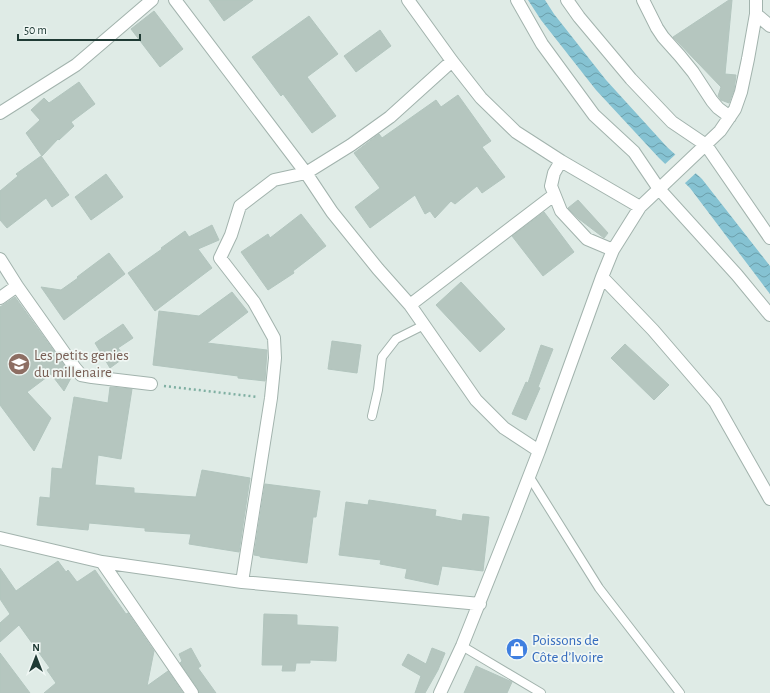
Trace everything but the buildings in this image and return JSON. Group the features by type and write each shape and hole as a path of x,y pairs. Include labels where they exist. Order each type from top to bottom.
{"street":[{"path":"0,113 76,65 152,0"},
{"path":"175,0 306,173 332,212 378,269 410,305 476,400 504,428 539,451"},
{"path":"408,0 481,98 516,132 561,162 640,207"},
{"path":"516,0 542,44 594,115 634,152 659,189 737,275 770,316"},
{"path":"567,0 579,17 631,79 672,122 706,145 770,238"},
{"path":"643,0 663,37 693,72 712,101 718,108 730,117"},
{"path":"440,693 480,604 539,451 613,250 640,207 720,132 735,109 741,92 756,14 756,0"},
{"path":"756,14 770,26"},
{"path":"242,582 276,358 274,338 254,302 220,258 231,235 240,206 274,180 306,173 350,145 390,117 452,61"},
{"path":"561,162 554,173 551,186 561,211 587,239 613,250"},
{"path":"410,305 554,195"},
{"path":"0,259 17,286 81,375 151,384"},
{"path":"602,277 653,330 715,402 770,499"},
{"path":"0,298 17,286"},
{"path":"0,538 102,562 242,582 480,604"},
{"path":"102,562 192,693"}],"lane":[{"path":"372,416 378,390 382,357 396,339 424,325"},
{"path":"529,476 599,588 680,693"},
{"path":"462,646 541,693"}],"path":[{"path":"151,384 271,398"}],"water":[{"path":"528,0 545,0 554,14 606,80 667,147 702,179 770,266 770,294 690,188 659,158 596,90 541,20"}],"pier":[{"path":"677,153 697,172 684,184 664,165"}],"place":[{"name":"Les petits genies du millenaire","path":"19,364"},
{"name":"Poissons de Côte d’Ivoire","path":"517,649"}]}
